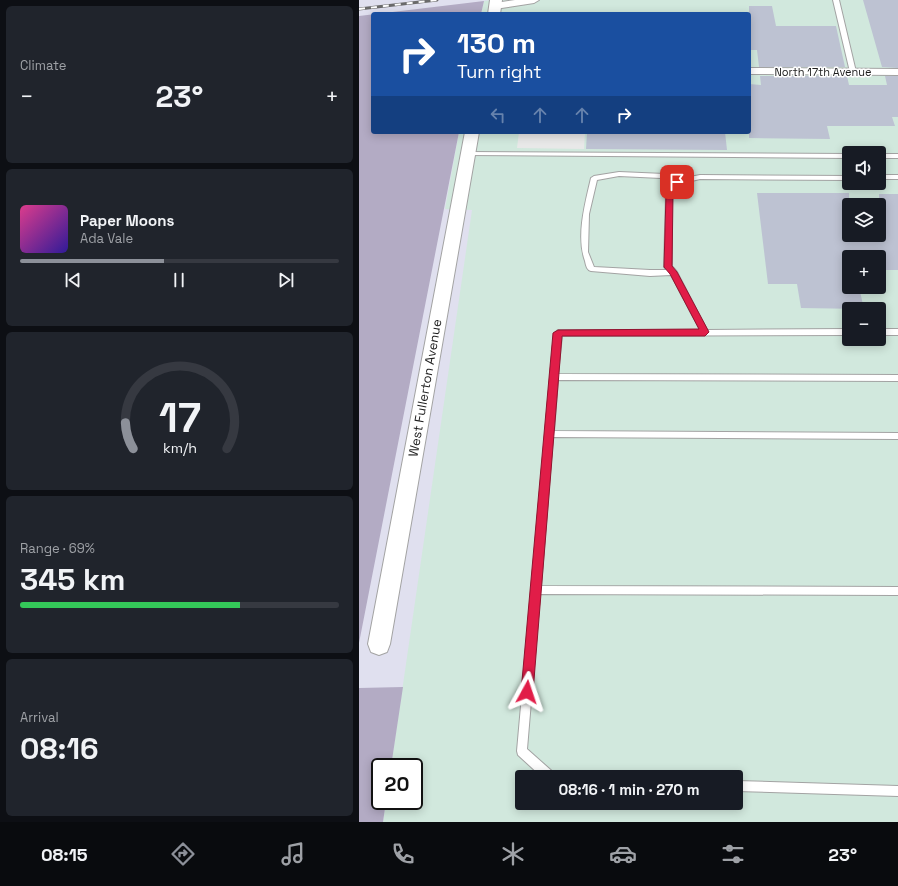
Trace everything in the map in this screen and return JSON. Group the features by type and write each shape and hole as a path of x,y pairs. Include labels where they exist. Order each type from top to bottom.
{"street":[{"path":"495,7 534,0"},
{"name":"North 17th Avenue","path":"751,71 898,72"},
{"name":"West Fullerton Avenue","path":"379,644 472,134"}],"lane":[{"path":"836,0 853,72"},
{"path":"468,154 842,156"},
{"path":"886,156 898,156"},
{"path":"673,272 651,273 591,269 585,252 586,214 595,178 619,174 700,177 842,178"},
{"path":"700,177 677,182 669,194 668,267 673,272 705,332"},
{"path":"886,177 898,177"},
{"path":"543,770 522,750 558,333 842,332"},
{"path":"886,332 898,332"},
{"path":"554,377 898,378"},
{"path":"549,434 898,436"},
{"path":"536,590 898,591"},
{"path":"743,786 898,791"}],"shaded area":[{"path":"491,0 898,0 898,822 383,822 385,810 423,810 423,758 392,758 472,210 445,209 459,134 751,134 751,12 481,12 484,1"},
{"path":"484,1 481,12 393,12"},
{"path":"371,14 371,134 459,134 359,643 359,16"},
{"path":"519,134 585,134 584,149 517,148"},
{"path":"403,687 392,758 371,758 371,810 385,810 383,822 359,822 359,688"}],"building":[{"path":"863,0 898,0 898,68 882,67"},
{"path":"749,6 772,6 776,26 836,26 845,67 759,67 757,50 751,50 751,12 749,12"},
{"path":"760,76 847,76 849,85 887,85 885,76 898,76 898,117 892,117 895,126 827,126 830,139 749,138 749,134 751,134 751,84 761,85"},
{"path":"587,134 725,134 727,150 586,149"},
{"path":"757,193 849,193 849,198 842,198 842,242 886,242 886,198 879,198 879,194 898,194 898,270 886,270 886,250 842,250 842,294 861,294 862,302 842,302 842,309 801,308 797,284 768,284"}],"railway":[{"path":"359,9 437,0"}],"route":[{"path":"527,692 558,333 705,332 673,272 668,267 669,194 677,182"}]}
